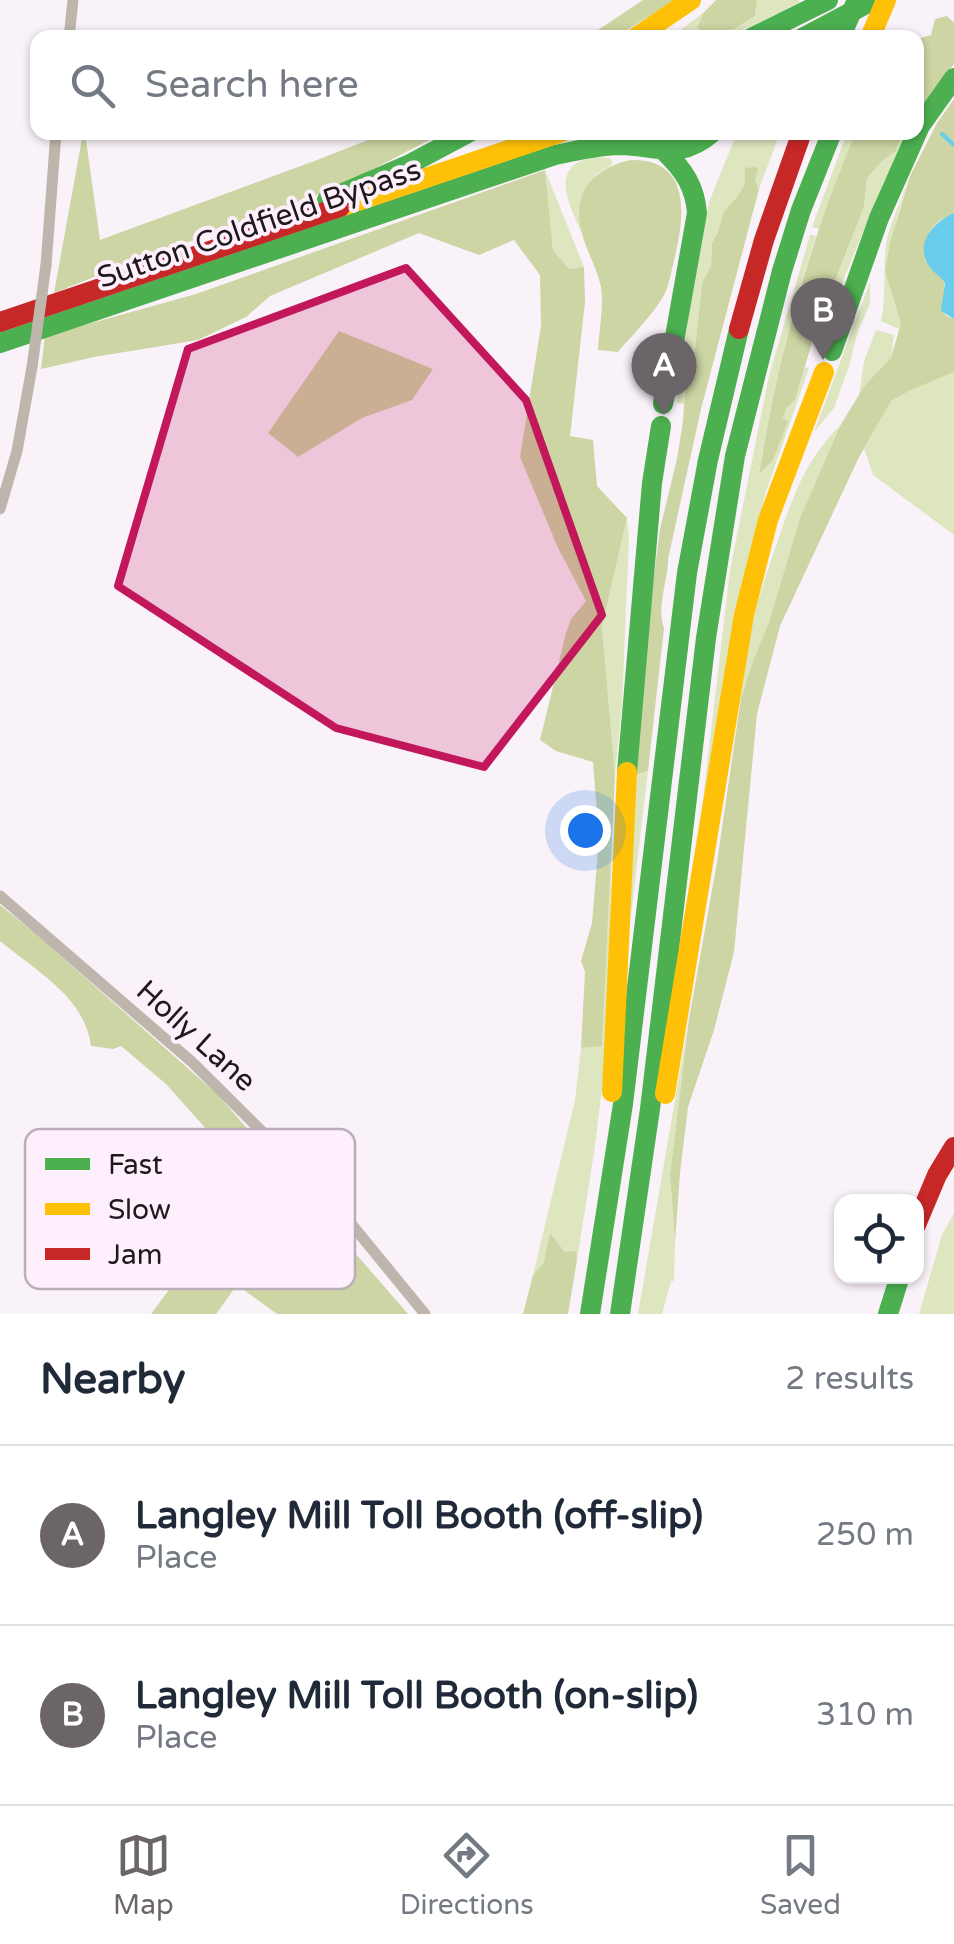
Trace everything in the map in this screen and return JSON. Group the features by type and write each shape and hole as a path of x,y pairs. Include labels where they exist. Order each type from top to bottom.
{"highway":[{"path":"646,30 691,0"},
{"path":"770,30 828,0"},
{"path":"843,30 856,0"},
{"path":"817,30 874,0"},
{"path":"873,30 886,0"},
{"path":"924,120 954,78"},
{"path":"187,259 408,165 455,140"},
{"name":"Sutton Coldfield Bypass","path":"0,322 538,140"},
{"path":"637,140 660,151 686,172 696,198 697,213 663,404"},
{"name":"Sutton Coldfield Bypass","path":"0,344 555,155 619,145 680,152 706,140"},
{"path":"592,1305 623,1104 685,588 698,509 740,317 799,140"},
{"path":"621,1308 650,1109 706,638 732,475 752,380 782,271 829,140"},
{"path":"832,351 879,218 914,140"},
{"path":"621,1308 664,1102 744,614 768,520 824,372"},
{"path":"592,1305 614,1071 625,794 660,426"},
{"path":"924,1206 954,1147"},
{"path":"888,1314 897,1284"}],"street":[{"path":"69,30 73,0"},
{"path":"0,510 32,367 46,265 55,140"},
{"name":"Holly Lane","path":"0,896 192,1062 259,1129"},
{"name":"Holly Lane","path":"355,1228 426,1314"}],"highlighted area":[{"path":"406,268 526,400 602,615 484,767 336,728 118,586 188,349"}],"green space":[{"path":"643,0 675,0 627,30 598,30"},
{"path":"716,0 757,0 755,16 734,29 700,30 697,27"},
{"path":"757,0 800,2 757,24 726,30 755,16"},
{"path":"704,12 697,26 700,30 680,30"},
{"path":"947,16 954,23 954,64 924,106 924,37 931,35 935,19"},
{"path":"954,99 954,213 930,231 925,260 943,281 945,315 954,319 954,372 891,401 859,457 780,626 757,714 734,952 714,1030 688,1107 675,1242 670,1175 689,1019 741,698 800,518 840,426 865,385 891,358 901,323 885,272 890,243 910,176"},
{"path":"82,140 86,140 100,240 368,140 429,140 336,188 54,293"},
{"path":"734,140 777,140 759,189 755,180 745,184 724,211 712,243 684,404 677,403 709,202"},
{"path":"844,140 853,140 819,229 812,227"},
{"path":"853,140 900,140 896,151 867,178 864,207 815,332 795,400 786,409 783,418 788,421 773,460 759,474 797,300"},
{"path":"899,140 907,140 883,183 818,342 812,341 864,207 867,178 895,151"},
{"path":"593,157 610,158 613,164 595,175 582,233 568,199 566,178 579,162"},
{"path":"631,160 651,162 665,169 674,180 680,194 681,226 667,289 653,312 618,352 598,350 601,287 579,220 582,195 595,176"},
{"path":"755,167 759,189 701,409 668,559 648,771 636,775 641,677 660,529 677,459 702,283 711,266 712,243 724,211 745,184 745,168"},
{"path":"545,170 584,267 569,269 553,250"},
{"path":"545,170 553,250 569,269 584,267 585,302 570,436 593,440 597,486 627,518 602,627 615,775 602,1046 581,1048 585,972 581,961 592,923 599,838 593,762 556,751 540,740 566,633 571,619 586,601 558,548 520,457 541,326 540,275 514,240 479,255 419,233 270,296 246,317 198,340 41,369 45,336 196,294"},
{"path":"910,176 885,272 901,323 899,329 881,321 885,259 889,231"},
{"path":"810,235 816,236 783,353 759,471 787,420 783,418 786,409 795,400 805,367 809,368 765,495 751,551 689,918 730,570 769,376"},
{"path":"870,282 870,304 834,408 814,432"},
{"path":"876,330 894,335 891,359 859,396 864,361"},
{"path":"339,331 433,369 412,400 362,418 298,457 268,433"},
{"path":"954,372 954,535 873,475 864,448 891,401"},
{"path":"840,426 800,518 741,698 755,612 789,509 810,465"},
{"path":"627,518 622,704 615,775 602,627"},
{"path":"648,771 627,949 626,895 637,775"},
{"path":"613,814 606,1057 577,1260 576,1252 566,1253 550,1234 545,1260 533,1275 575,1100 581,1048 602,1045"},
{"path":"0,905 218,1095 247,1129 206,1129 166,1084 121,1046 91,1046 87,1029 69,999 0,941"},
{"path":"689,1019 670,1175 674,1281 662,1314 638,1314"},
{"path":"954,1213 954,1314 919,1314 942,1235"},
{"path":"550,1233 565,1252 576,1251 568,1314 523,1314 533,1275 544,1262"},
{"path":"355,1253 408,1314 277,1314 243,1289 355,1289"},
{"path":"170,1289 234,1289 216,1314 151,1314"}],"water":[{"path":"954,213 954,319 941,311 945,284 929,266 924,249 933,228"}],"waterway":[{"path":"942,134 954,145"}],"traffic: fast":[{"path":"767,30 828,0"},
{"path":"844,30 857,0"},
{"path":"817,30 874,0"},
{"path":"924,120 954,78"},
{"path":"327,200 455,140"},
{"path":"0,343 555,155 612,145 679,149 702,140"},
{"path":"620,1314 650,1109 706,638 735,456 782,271 829,140"},
{"path":"832,351 879,218 914,140"},
{"path":"663,404 697,213 687,179 665,152"},
{"path":"590,1314 623,1104 687,573 708,460 739,329"},
{"path":"627,772 652,483 661,426"},
{"path":"888,1314 897,1284"}],"traffic: slow":[{"path":"647,30 691,0"},
{"path":"873,30 886,0"},
{"path":"340,207 538,140"},
{"path":"665,1094 744,615 768,520 824,372"},
{"path":"612,1092 627,772"}],"traffic: jam":[{"path":"739,329 764,240 799,140"},
{"path":"0,322 340,207"},
{"path":"924,1206 954,1147"}],"place":[{"name":"Langley Mill Toll Booth (on-slip)","path":"823,360"},
{"name":"Langley Mill Toll Booth (off-slip)","path":"664,415"}]}
